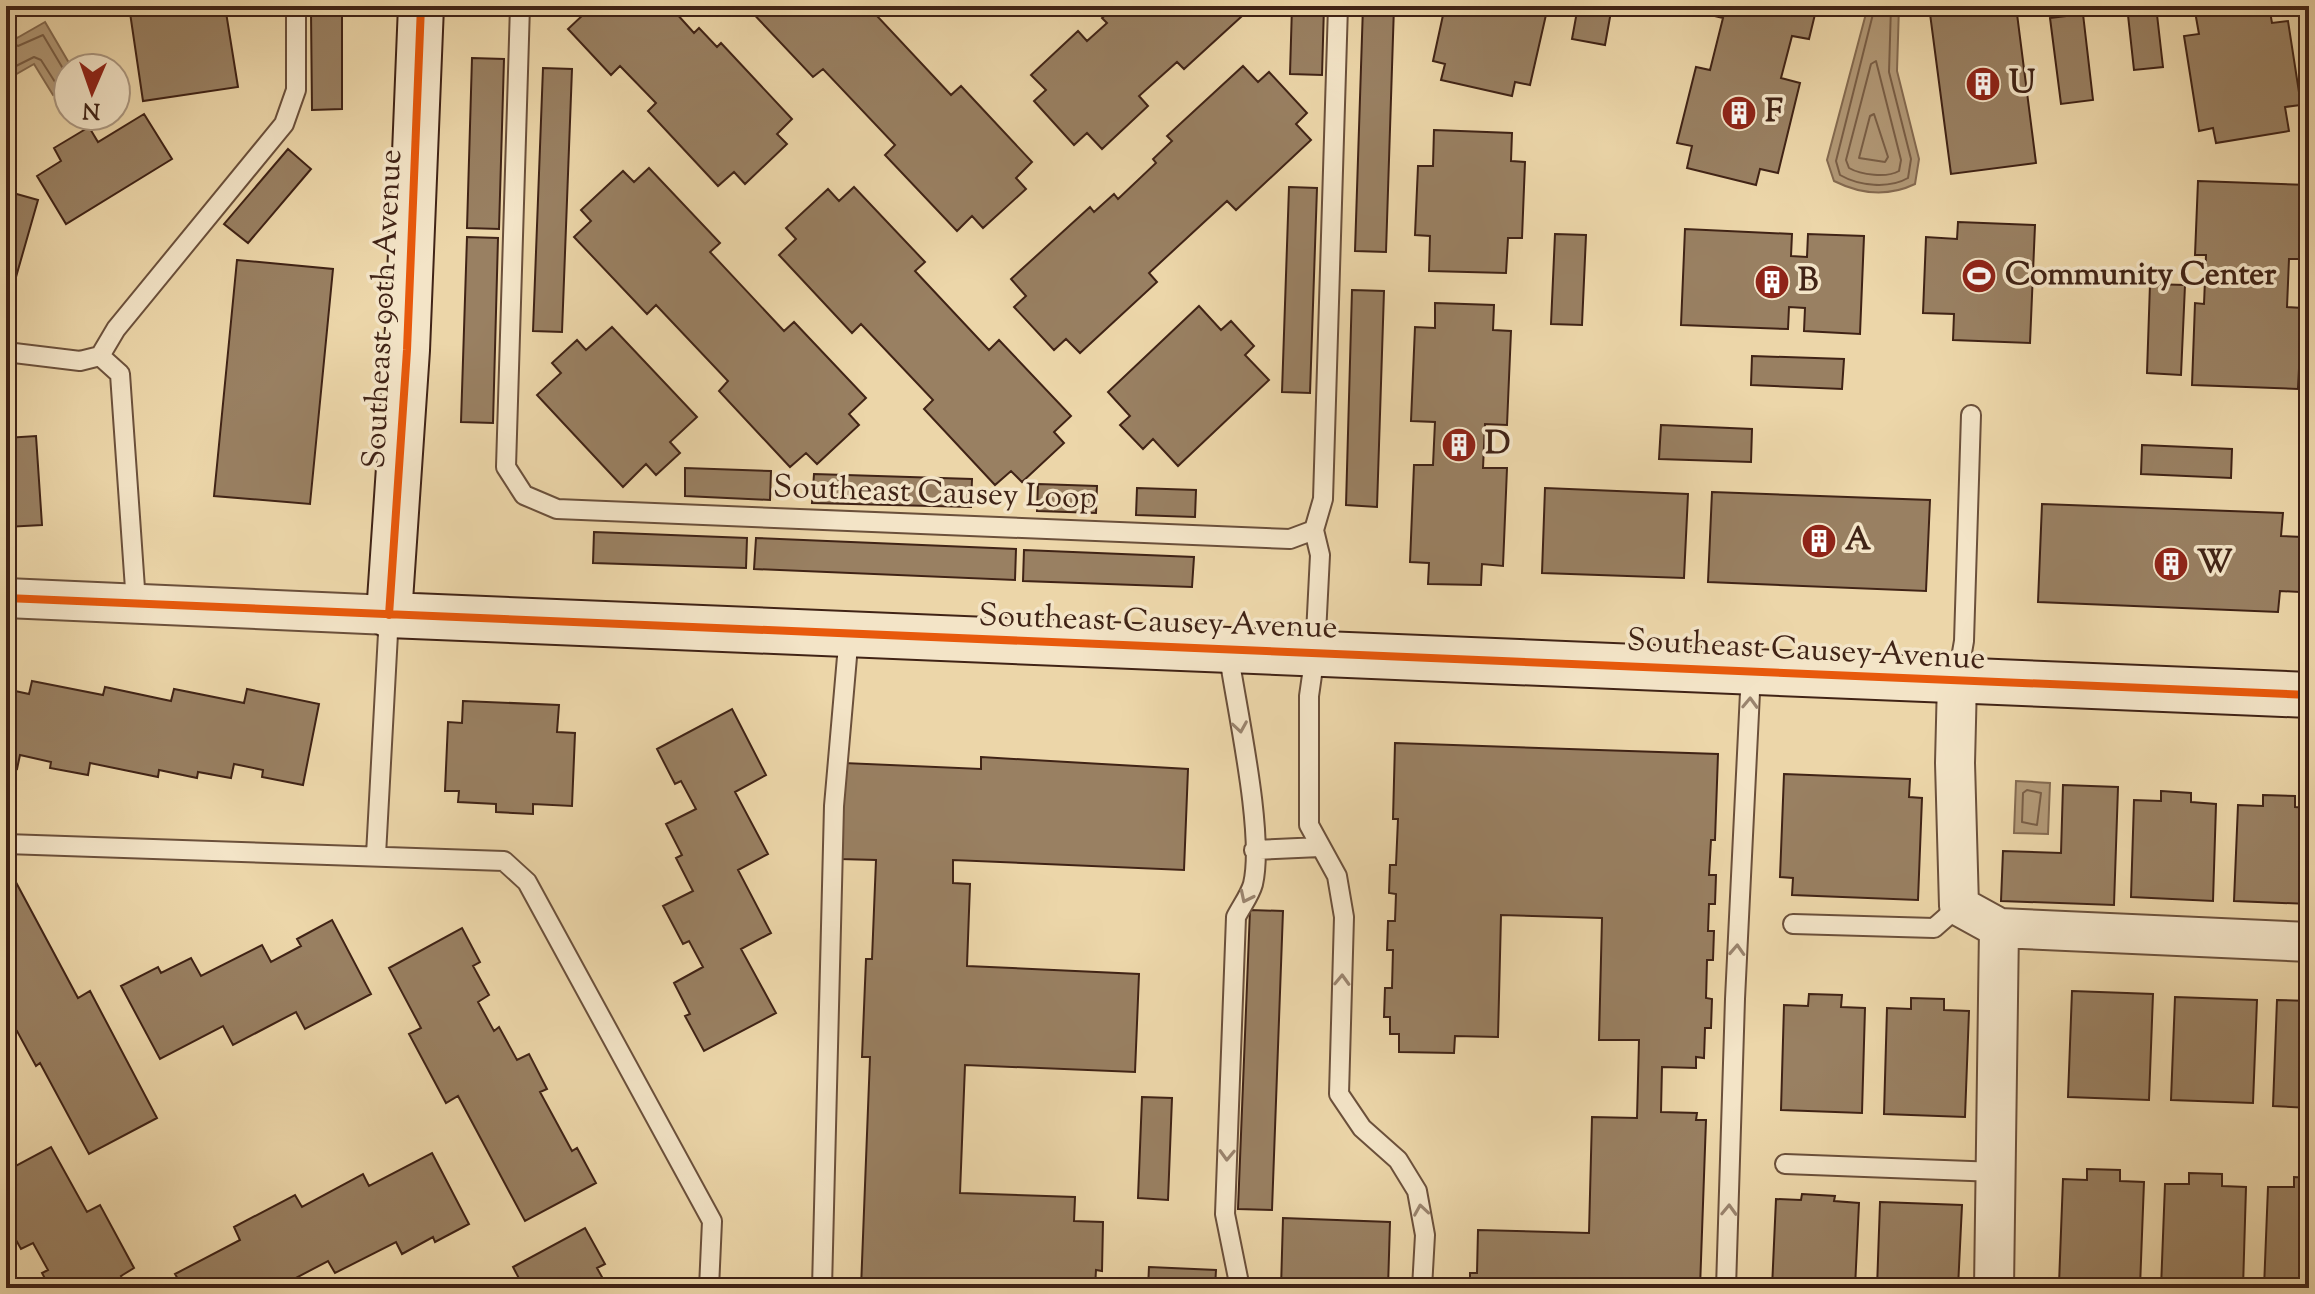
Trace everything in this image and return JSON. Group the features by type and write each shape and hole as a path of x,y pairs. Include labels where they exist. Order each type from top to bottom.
{"street":[{"name":"Southeast 90th Avenue","path":"389,615 407,335 421,6"},
{"name":"Southeast Causey Avenue","path":"6,598 2309,695"},
{"path":"1957,681 1955,763 1959,906 1999,928 2309,942"},
{"path":"1994,1288 1999,928"}],"lane":[{"path":"6,352 80,361 100,356 116,329 284,124 296,90 296,6"},
{"name":"Southeast Causey Loop","path":"520,6 506,467 524,495 557,509 1290,539 1314,530"},
{"path":"1338,6 1323,499 1314,530 1320,555 1315,654 1309,696 1309,825 1337,876 1344,917 1339,1094 1362,1128 1398,1160 1417,1191 1425,1235 1422,1288"},
{"path":"100,356 120,374 136,603"},
{"path":"1957,681 1964,641 1971,415"},
{"path":"376,855 389,615"},
{"path":"822,1288 834,806 849,634"},
{"path":"1228,650 1251,807 1254,850 1253,884 1236,917 1225,1214 1240,1288"},
{"path":"1726,1288 1735,999 1751,672"},
{"path":"6,844 504,861 527,882 712,1221 709,1288"},
{"path":"1254,850 1320,847"},
{"path":"1793,924 1934,928 1959,906"},
{"path":"1785,1164 1997,1172"}],"water":[{"path":"1868,6 1899,6 1897,71 1919,159 1915,184 1895,191 1864,191 1834,181 1827,160"},
{"path":"45,22 63,52 52,52 52,93 34,64 6,80 6,32 11,29 17,38"},
{"path":"2016,781 2050,783 2048,834 2014,833"}],"building":[{"path":"129,6 225,6 238,87 143,101"},
{"path":"577,6 684,6 676,13 694,33 699,28 717,47 721,43 792,119 777,134 787,144 745,184 734,172 718,186 648,111 656,103 620,66 611,75 568,29 584,14"},
{"path":"746,6 885,6 877,16 951,95 961,86 1032,162 1016,178 1026,189 983,228 972,216 957,231 885,155 895,145 823,69 813,77"},
{"path":"981,6 1009,6 1009,11 981,10"},
{"path":"1116,6 1253,6 1184,69 1177,62 1139,96 1148,106 1102,149 1087,133 1074,145 1034,101 1046,90 1031,75 1078,31 1087,41 1107,23 1102,18"},
{"path":"1292,6 1324,6 1322,75 1290,74"},
{"path":"1363,6 1394,6 1386,252 1355,251"},
{"path":"1445,6 1548,6 1530,85 1515,82 1512,96 1441,80 1445,64 1433,61"},
{"path":"1578,6 1612,6 1605,45 1572,39"},
{"name":"F","path":"1703,6 1817,6 1809,39 1792,36 1781,78 1800,83 1778,173 1760,169 1756,185 1687,168 1692,146 1677,143 1696,67 1710,70 1723,18 1702,13"},
{"name":"U","path":"1929,6 2016,6 2036,163 1951,174"},
{"path":"2127,6 2156,6 2163,67 2134,70"},
{"path":"2194,6 2269,6 2272,23 2288,21 2301,105 2285,107 2289,131 2216,143 2213,128 2199,131 2184,36 2199,34"},
{"path":"311,12 342,12 342,109 312,110"},
{"path":"2083,14 2093,100 2061,104 2050,18"},
{"path":"472,58 504,59 499,229 467,228"},
{"path":"1243,66 1258,82 1269,72 1307,113 1296,124 1311,140 1236,210 1227,201 1149,273 1157,282 1080,353 1066,339 1054,350 1014,307 1026,296 1011,279 1090,207 1094,212 1114,194 1118,199 1156,163 1153,159 1172,141 1167,136"},
{"path":"543,68 572,69 562,332 533,331"},
{"path":"144,114 172,159 66,224 37,176 61,161 54,148 81,132 92,132 98,142 114,132 132,132 132,121"},
{"path":"1434,130 1512,133 1511,161 1525,162 1522,238 1508,238 1506,273 1429,271 1430,236 1415,235 1418,166 1433,166"},
{"path":"288,149 311,169 248,243 224,224"},
{"path":"649,168 720,243 710,252 784,331 794,322 866,398 849,414 859,425 817,464 806,453 790,467 719,391 728,381 656,305 647,314 574,237 591,221 581,210 623,171 634,182"},
{"path":"2198,181 2309,185 2307,259 2289,259 2287,307 2302,308 2298,389 2192,385 2195,303 2204,304 2206,255 2195,255"},
{"path":"854,187 925,262 915,271 989,350 999,340 1071,416 1054,432 1064,443 1022,482 1011,471 995,485 924,409 933,400 861,324 852,333 779,255 796,239 786,228 828,189 839,201"},
{"path":"1289,187 1317,188 1310,393 1282,392"},
{"path":"6,191 38,200 14,284 6,282"},
{"name":"Community Center","path":"1958,222 2035,225 2030,343 1953,340 1954,314 1923,313 1926,237 1957,239"},
{"name":"B","path":"1685,229 1792,234 1791,256 1807,257 1808,234 1864,236 1860,334 1804,331 1805,308 1789,307 1788,329 1681,325"},
{"path":"1555,234 1586,235 1582,325 1551,324"},
{"path":"467,237 498,238 493,423 461,422"},
{"path":"237,260 333,269 310,504 214,496"},
{"path":"2150,284 2185,285 2181,375 2147,373"},
{"path":"1352,290 1384,291 1377,507 1346,505"},
{"name":"D","path":"1435,303 1494,305 1493,330 1511,331 1507,425 1485,424 1483,468 1507,468 1503,566 1482,564 1481,585 1428,584 1429,563 1410,562 1414,465 1433,465 1435,422 1411,421 1415,327 1435,328"},
{"path":"1199,306 1221,330 1231,321 1254,346 1245,355 1269,380 1178,466 1153,439 1143,449 1120,425 1130,416 1108,392"},
{"path":"612,327 697,417 670,442 680,453 656,475 646,464 623,487 537,395 561,373 552,363 577,340 586,350"},
{"path":"1752,356 1844,359 1842,389 1751,385"},
{"path":"1661,425 1752,429 1751,462 1659,459"},
{"path":"36,436 42,525 6,527 6,438"},
{"path":"2142,445 2232,449 2231,478 2141,474"},
{"path":"685,468 771,471 770,500 685,496"},
{"path":"814,474 972,479 971,507 812,503"},
{"path":"1038,484 1097,486 1096,513 1037,511"},
{"path":"1137,488 1196,490 1195,517 1136,515"},
{"path":"1545,488 1688,494 1684,578 1542,573"},
{"name":"A","path":"1712,492 1930,500 1926,591 1708,582"},
{"name":"W","path":"2042,504 2283,513 2281,536 2302,537 2300,592 2280,591 2278,612 2038,602"},
{"path":"594,532 747,538 746,568 593,563"},
{"path":"756,538 1016,549 1015,580 754,569"},
{"path":"1024,550 1194,557 1192,587 1023,581"},
{"path":"32,681 103,695 105,687 171,701 174,689 244,703 247,689 319,704 303,785 262,777 263,770 234,764 231,778 198,772 197,778 159,770 158,777 90,763 88,775 50,768 51,762 20,755 17,769 6,767 6,689 29,694"},
{"path":"463,701 559,705 557,732 575,733 572,806 533,804 533,814 496,812 496,804 458,802 459,791 445,791 448,722 462,723"},
{"path":"732,709 766,775 735,792 768,854 738,870 771,933 741,949 776,1013 704,1051 685,1016 690,1014 674,983 703,967 689,941 683,944 663,906 693,891 676,858 682,855 666,824 696,809 681,781 675,784 657,749"},
{"path":"1395,743 1718,754 1715,840 1711,840 1709,875 1716,875 1715,904 1709,904 1708,931 1714,931 1713,960 1707,960 1706,998 1712,999 1711,1028 1705,1028 1704,1058 1696,1057 1696,1068 1662,1067 1661,1112 1697,1113 1696,1120 1706,1120 1700,1288 1470,1288 1470,1273 1477,1273 1478,1230 1589,1233 1592,1117 1637,1118 1639,1040 1599,1040 1602,918 1501,915 1498,1037 1455,1036 1454,1053 1399,1052 1399,1034 1390,1034 1390,1017 1384,1017 1385,988 1392,988 1393,950 1387,950 1388,921 1395,921 1396,894 1389,893 1390,865 1396,865 1398,819 1393,819"},
{"path":"981,757 1188,769 1184,870 953,860 953,883 970,884 967,966 1139,974 1135,1072 965,1065 960,1193 1075,1197 1074,1221 1103,1222 1102,1271 1096,1270 1095,1288 861,1288 870,1057 862,1057 866,959 872,959 876,860 840,859 844,763 981,769"},
{"path":"1784,774 1910,779 1909,797 1922,798 1918,900 1792,895 1793,878 1780,877"},
{"path":"2063,785 2118,787 2114,905 2001,901 2003,851 2061,853"},
{"path":"2161,791 2191,793 2191,802 2216,804 2213,901 2131,897 2134,800 2161,801"},
{"path":"2263,795 2295,796 2295,807 2309,808 2309,904 2234,901 2238,805 2263,806"},
{"path":"11,873 78,998 90,991 157,1118 89,1154 40,1063 36,1066 17,1031 6,1037 6,876"},
{"path":"1250,910 1283,911 1272,1210 1238,1209"},
{"path":"332,920 371,994 305,1029 296,1012 233,1045 223,1026 160,1059 121,986 158,967 161,973 191,958 201,976 262,945 271,962 301,946 297,939"},
{"path":"462,928 480,962 473,966 489,995 478,1002 494,1031 499,1027 517,1060 529,1054 547,1089 540,1092 572,1151 577,1148 596,1183 525,1221 458,1096 446,1103 409,1034 421,1028 389,968"},
{"path":"2072,991 2153,994 2149,1100 2068,1097"},
{"path":"1809,994 1842,995 1841,1007 1865,1008 1862,1113 1781,1110 1784,1005 1808,1006"},
{"path":"2175,997 2257,1000 2253,1103 2171,1100"},
{"path":"1911,998 1944,999 1944,1010 1969,1011 1965,1117 1884,1114 1887,1008 1911,1009"},
{"path":"2277,1000 2309,1001 2309,1108 2273,1106"},
{"path":"1142,1097 1172,1098 1168,1200 1138,1198"},
{"path":"51,1147 87,1212 100,1205 134,1268 121,1276 128,1288 50,1288 42,1273 48,1270 33,1243 21,1249 6,1222 6,1171"},
{"path":"432,1153 469,1224 435,1242 433,1237 402,1254 396,1242 335,1273 328,1261 277,1288 183,1288 175,1274 240,1240 234,1227 295,1195 302,1207 363,1174 369,1186"},
{"path":"2087,1169 2120,1170 2120,1181 2144,1182 2140,1287 2059,1284 2063,1179 2087,1180"},
{"path":"2189,1173 2222,1174 2222,1186 2246,1187 2243,1288 2161,1288 2165,1184 2189,1184"},
{"path":"2294,1177 2309,1178 2309,1288 2264,1288 2268,1187 2294,1187"},
{"path":"1802,1194 1835,1196 1834,1201 1859,1203 1855,1288 1772,1288 1776,1199 1801,1200"},
{"path":"1880,1202 1962,1205 1958,1288 1877,1288"},
{"path":"1283,1218 1390,1222 1388,1288 1281,1288"},
{"path":"585,1228 605,1264 597,1268 608,1288 524,1288 513,1267"},
{"path":"1149,1267 1216,1270 1215,1288 1148,1288"}],"cycle path":[{"path":"389,615 407,350 421,6"},
{"path":"6,598 2309,695"}],"place":[{"name":"U","path":"1983,84"},
{"name":"F","path":"1739,113"},
{"name":"Community Center","path":"1979,276"},
{"name":"B","path":"1772,282"},
{"name":"D","path":"1459,445"},
{"name":"A","path":"1819,541"},
{"name":"W","path":"2171,564"}]}
